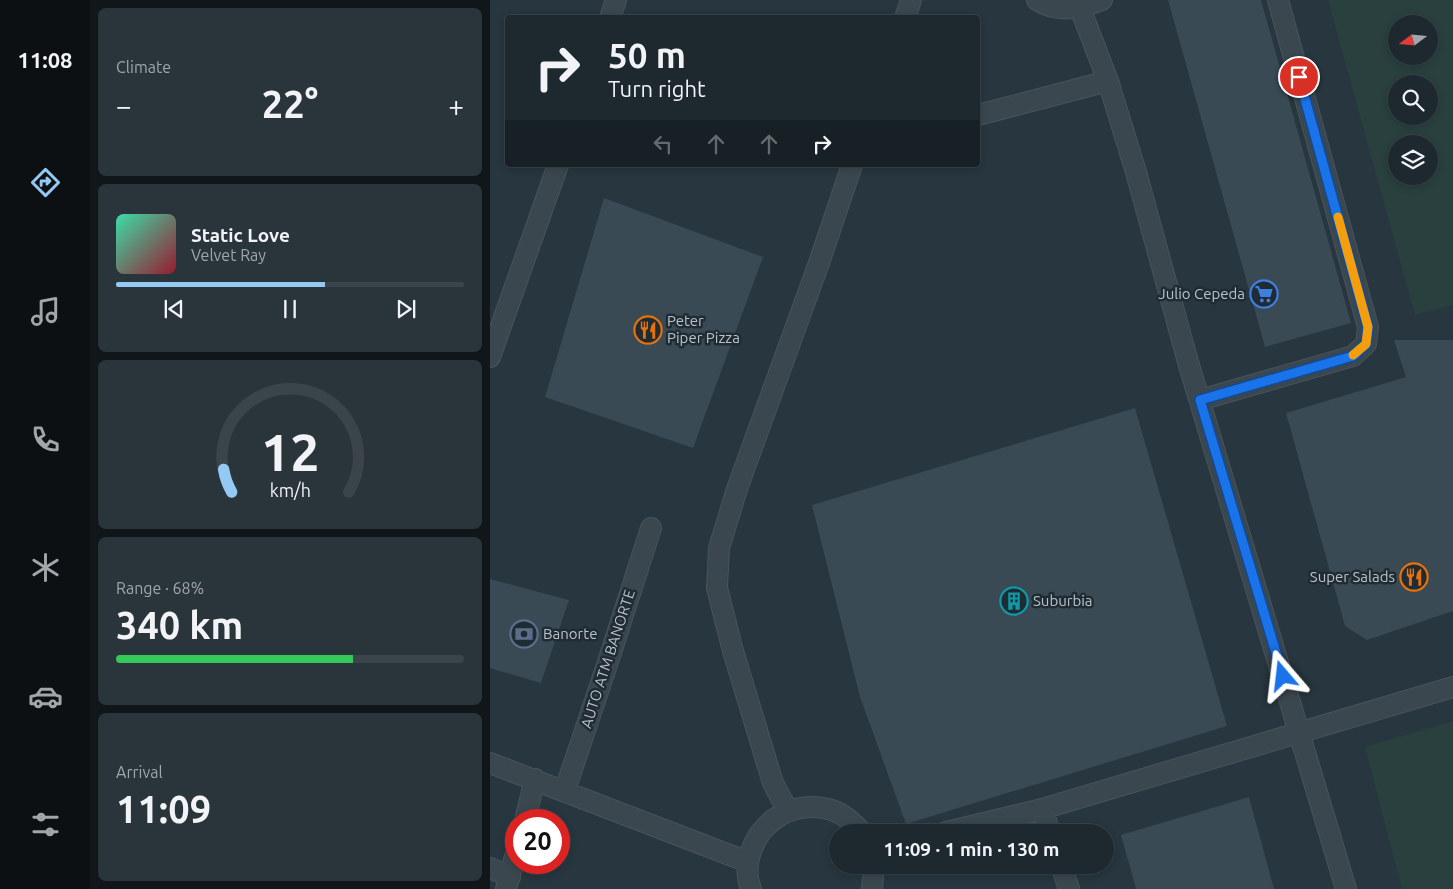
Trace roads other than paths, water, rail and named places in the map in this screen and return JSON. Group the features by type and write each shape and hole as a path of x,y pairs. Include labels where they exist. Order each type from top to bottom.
{"lane":[{"path":"611,15 616,0"},
{"path":"906,15 911,0"},
{"path":"1037,0 1060,8 1080,8 1102,0"},
{"path":"1200,400 1353,356 1366,344 1368,327 1278,0"},
{"path":"1080,8 1108,81 1136,172 1188,362 1346,889"},
{"path":"980,114 1108,81"},
{"path":"490,357 557,167"},
{"path":"788,811 773,783 733,651 717,588 719,548 737,489 851,167"},
{"name":"AUTO ATM BANORTE","path":"565,790 651,528"},
{"path":"979,824 1042,809 1453,687"},
{"path":"490,762 748,862"},
{"path":"528,809 536,779"},
{"path":"751,889 748,862 755,840 768,822 788,811 808,806 829,809 848,818 854,824"},
{"path":"1042,809 1047,824"},
{"path":"490,868 508,883"},
{"path":"872,889 873,874"},
{"path":"1064,874 1069,889"}],"place":[{"name":"Julio Cepeda","path":"1264,294"},
{"name":"Peter Piper Pizza","path":"648,330"},
{"name":"Super Salads","path":"1414,577"},
{"name":"Suburbia","path":"1014,601"},
{"name":"Banorte","path":"524,634"}]}
